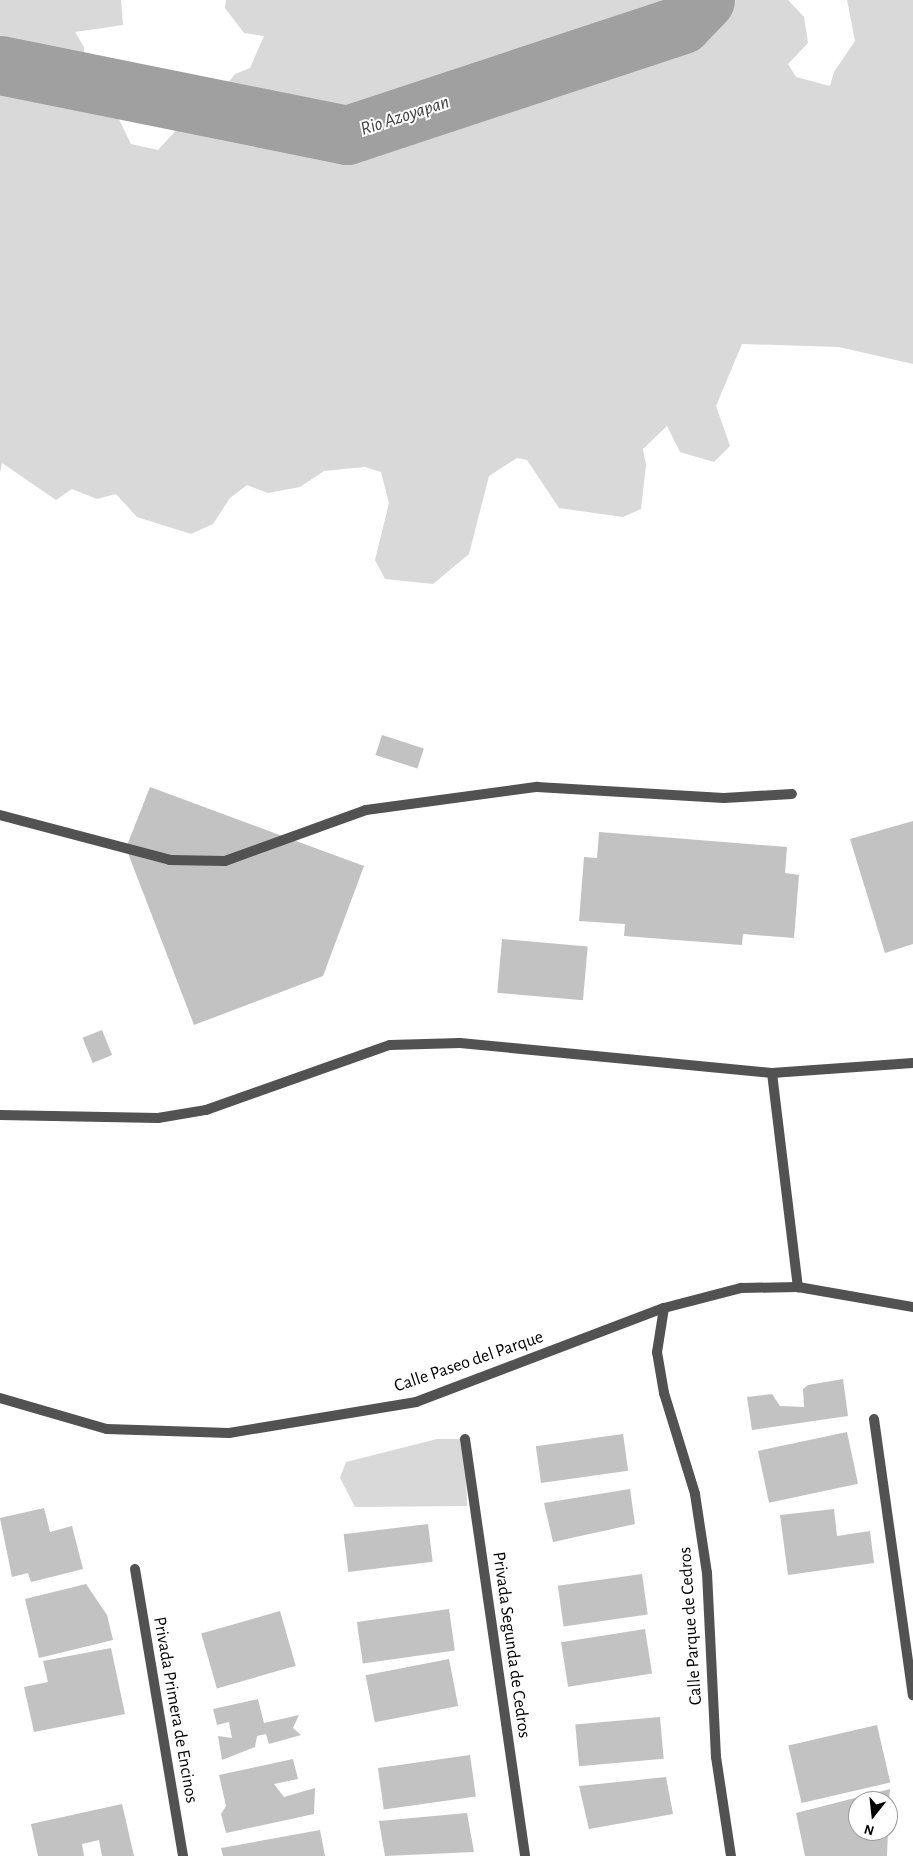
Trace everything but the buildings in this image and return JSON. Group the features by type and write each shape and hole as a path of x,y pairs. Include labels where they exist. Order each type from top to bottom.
{"street":[{"path":"0,815 170,860 225,861 366,810 537,787 724,798 792,794"},
{"path":"0,1115 149,1118 206,1110 343,1058 390,1045 460,1043 772,1073 913,1063"},
{"path":"772,1073 798,1287"},
{"name":"Calle Paseo del Parque","path":"0,1398 107,1429 229,1434 416,1402 664,1308 741,1288 798,1287 913,1307"},
{"name":"Calle Parque de Cedros","path":"664,1308 656,1352 664,1394 695,1494 707,1573 716,1757 731,1856"},
{"path":"874,1418 913,1695"},
{"name":"Privada Segunda de Cedros","path":"465,1439 525,1856"},
{"name":"Privada Primera de Encinos","path":"134,1569 183,1856"}],"shaded area":[{"path":"0,0 121,0 123,25 75,32 84,47 83,83 110,101 131,144 158,150 190,115 184,85 200,77 224,88 235,74 250,68 264,36 244,33 225,8 226,0 788,0 804,17 808,43 788,64 796,77 830,86 834,72 855,41 847,0 913,0 913,364 839,347 742,344 716,406 730,446 714,462 680,452 667,426 643,449 646,465 641,509 623,517 559,508 527,460 517,458 489,476 469,554 433,584 385,579 375,560 389,503 381,472 365,467 324,471 300,487 268,493 247,485 230,498 213,524 191,534 137,517 116,494 97,499 72,489 56,500 2,463 0,473"},
{"path":"437,1439 465,1439 467,1506 355,1507 340,1478 346,1462"}],"waterway":[{"name":"Rio Azoyapan","path":"0,65 347,135 682,24 705,0"}]}
